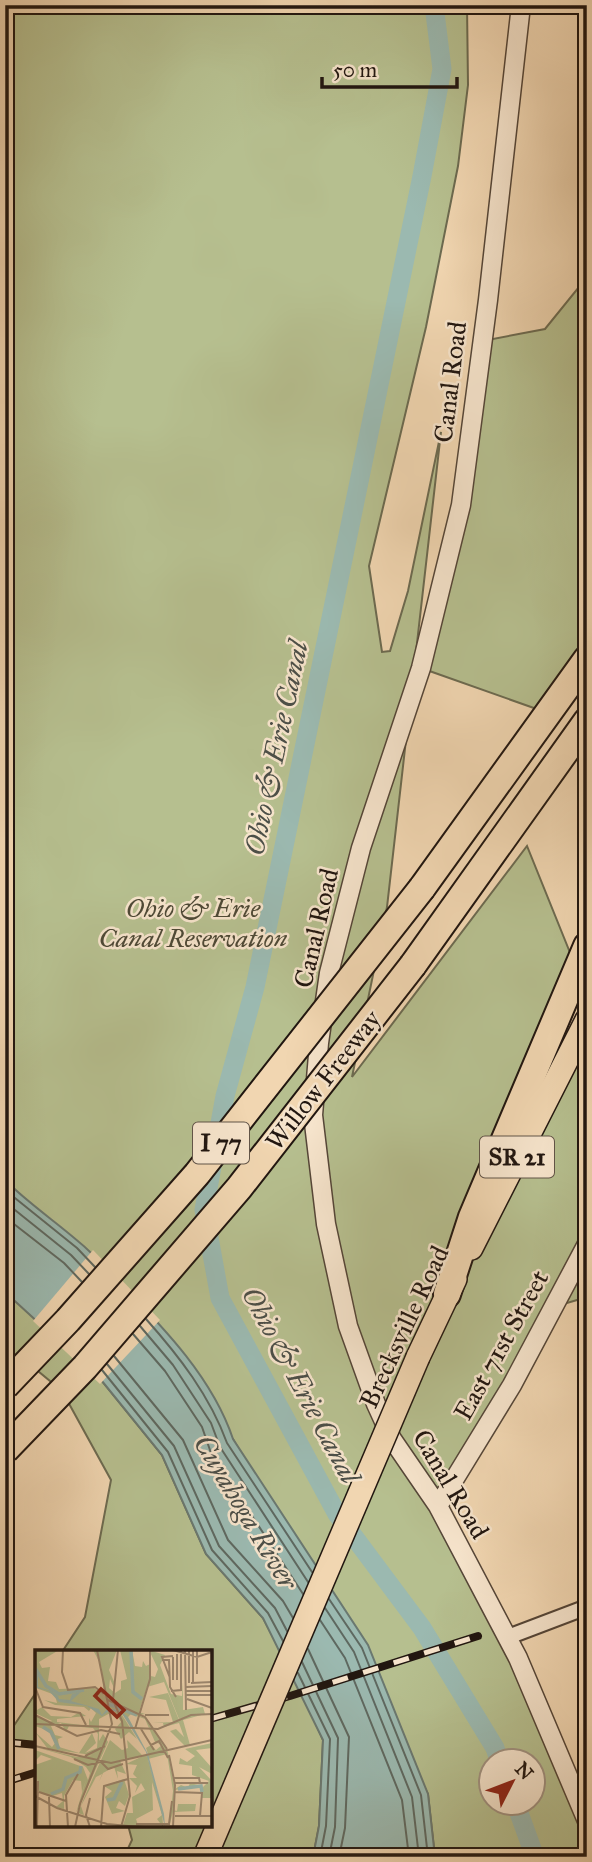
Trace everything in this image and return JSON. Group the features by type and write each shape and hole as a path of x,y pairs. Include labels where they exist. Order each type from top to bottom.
{"highway":[{"name":"Willow Freeway","path":"5,1386 68,1320 197,1174 422,888 587,659"},
{"name":"Willow Freeway","path":"5,1450 85,1367 239,1188 413,965 587,721"},
{"path":"447,1294 472,1217 587,946"}],"main road":[{"name":"Brecksville Road","path":"205,1857 418,1357 447,1294 587,1020"}],"street":[{"name":"Canal Road","path":"521,5 488,300 461,505 421,668 361,848 329,974 313,1115 326,1224 348,1326 376,1404 392,1439 439,1506 508,1637 587,1821"},
{"name":"East 71st Street","path":"439,1506 512,1385 587,1244"},
{"path":"508,1637 587,1607"}],"green space":[{"name":"Ohio & Erie Canal Reservation","path":"5,5 467,5 468,85 458,166 426,327 369,566 382,652 390,651 408,591 441,432 387,907 352,1077 527,846 577,970 472,1217 587,1020 587,1322 579,1324 584,1298 553,1307 439,1506 587,1821 587,1857 435,1857 428,1794 233,1439 102,1381 162,1455 206,1554 263,1618 302,1692 323,1740 319,1826 313,1857 124,1857 132,1840 129,1827 212,1827 212,1650 63,1650 85,1617 111,1480 62,1391 27,1362 5,1358 5,1292 24,1308 20,1195 5,1180"},
{"path":"587,277 587,659 548,713 421,668 461,505 482,341 545,329"},
{"path":"35,1694 35,1745 5,1742"}],"water":[{"name":"Cuyahoga River","path":"5,1180 95,1257 171,1337 200,1375 233,1439 368,1645 428,1794 435,1857 313,1857 319,1826 323,1740 263,1618 206,1554 162,1455 102,1381 5,1292"}],"pier":[{"path":"93,1250 160,1320 100,1384 33,1321"}],"waterway":[{"name":"Ohio & Erie Canal","path":"434,5 442,69 422,176 255,987 225,1096 204,1210 220,1298 337,1514 422,1628 494,1746"},
{"name":"Ohio & Erie Canal","path":"520,1816 535,1857"}],"railway":[{"path":"212,1718 478,1636"},
{"path":"5,1742 35,1745"},
{"path":"5,1782 35,1773"}]}
